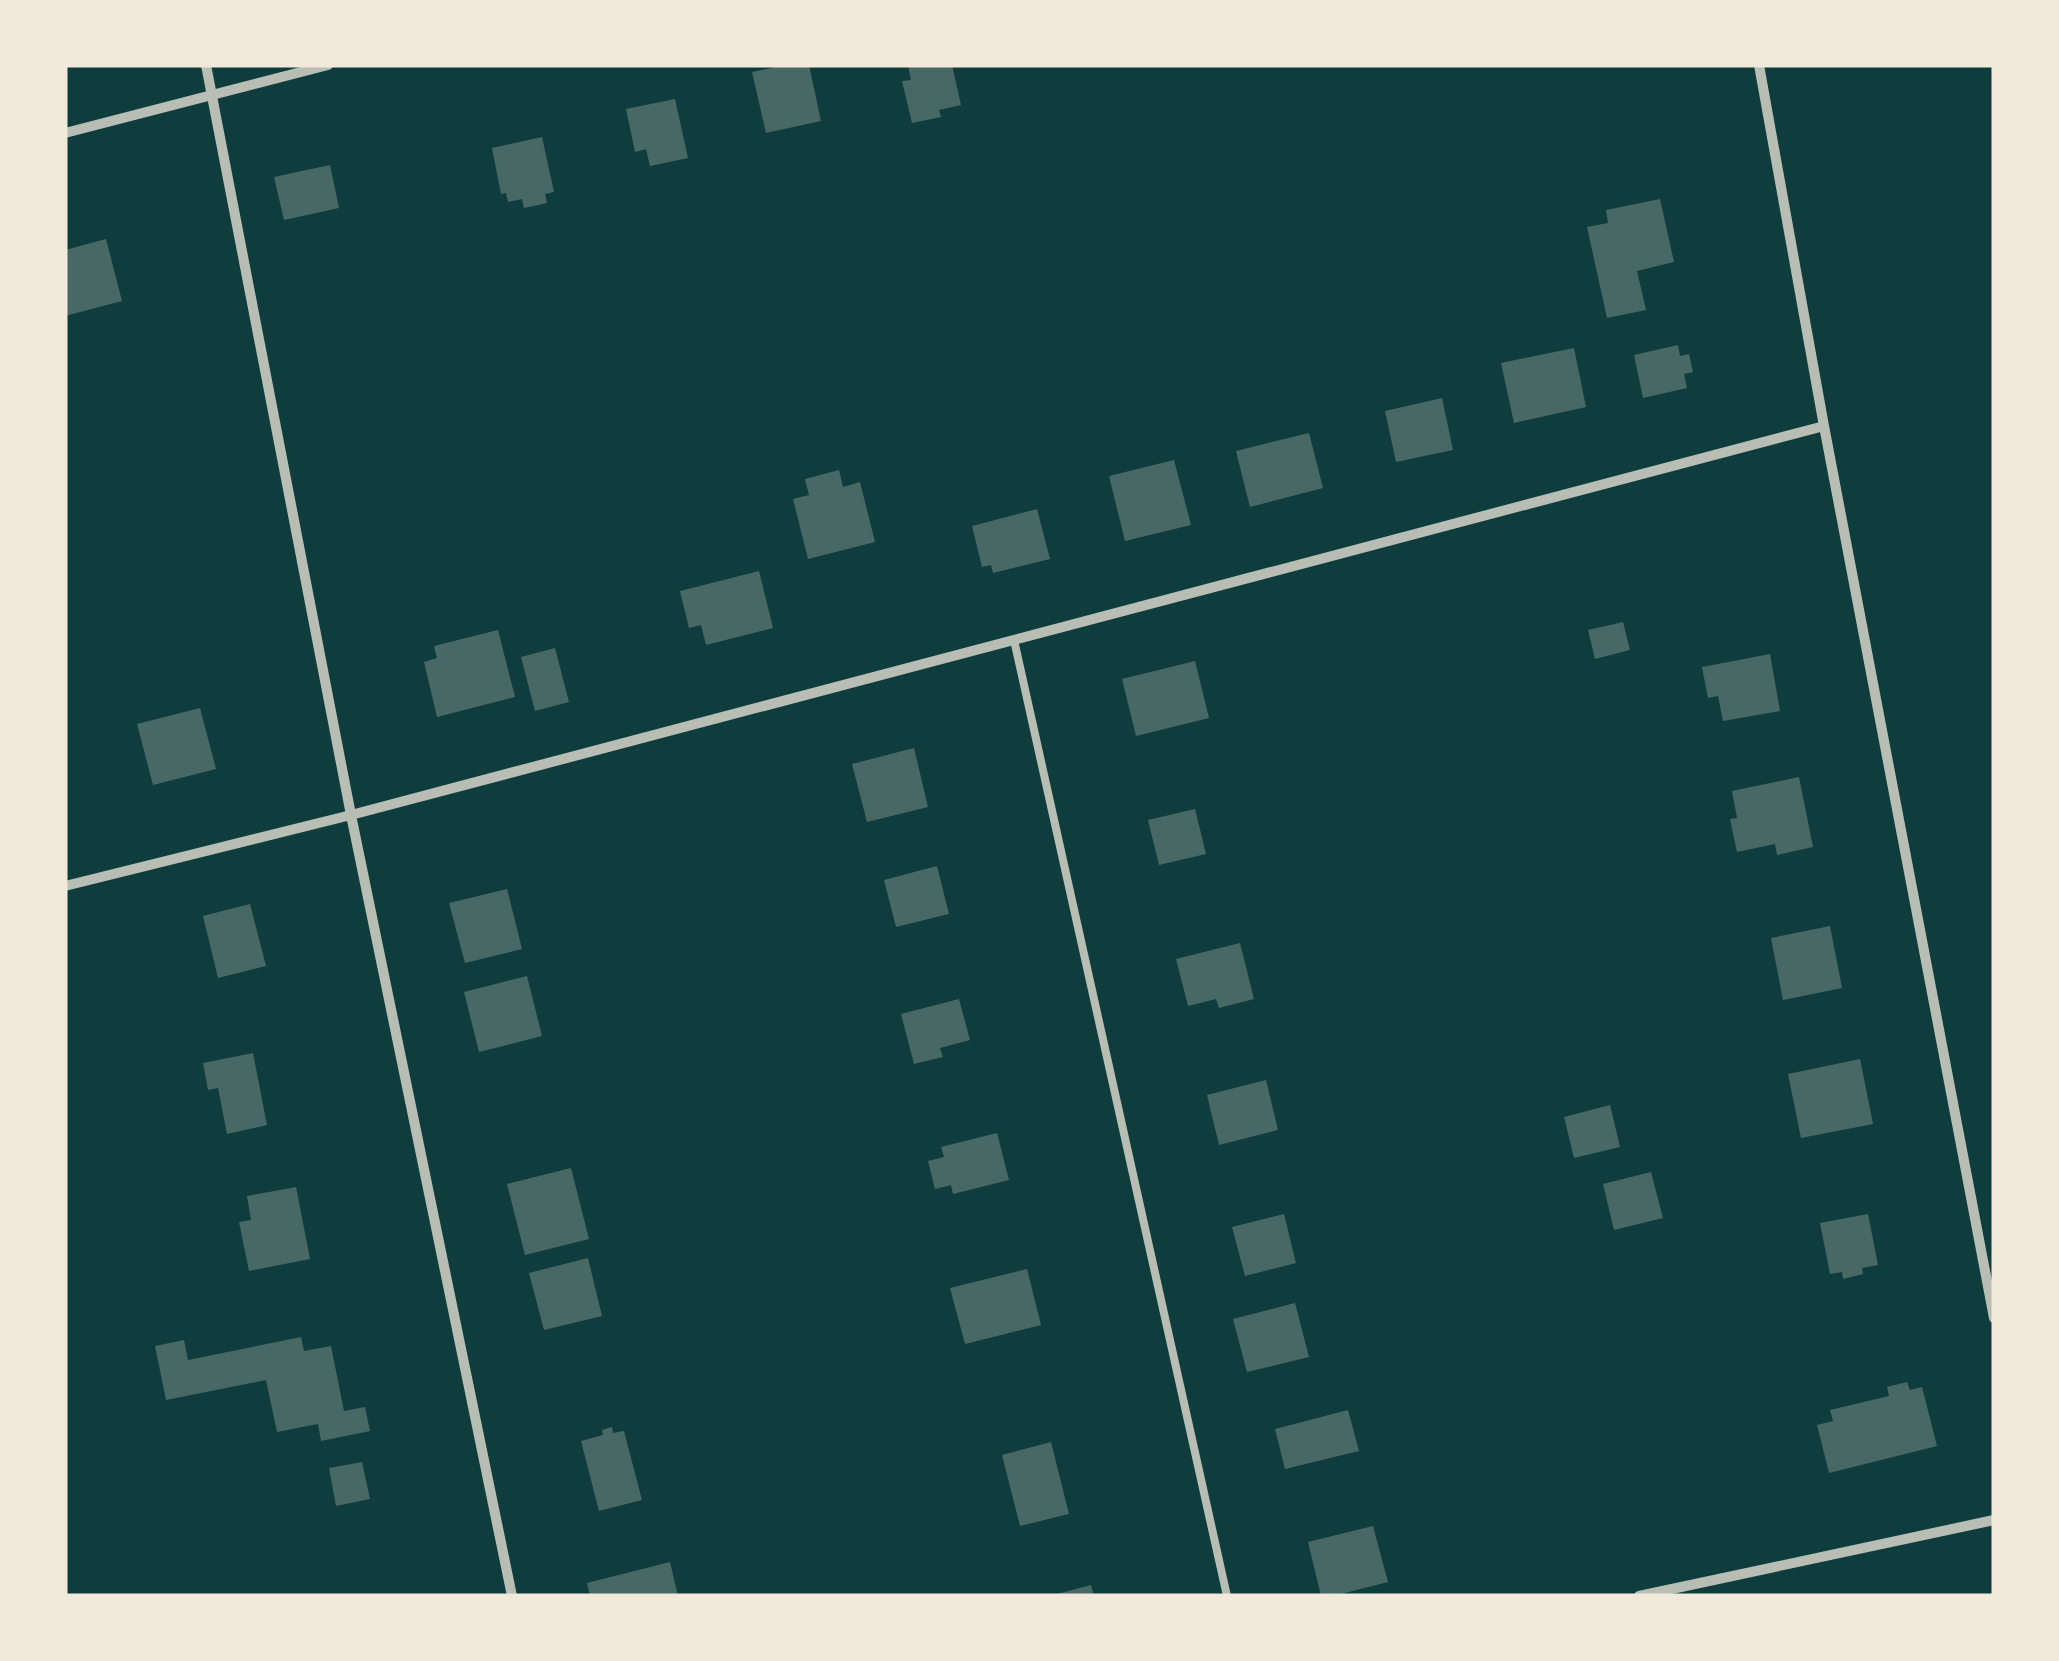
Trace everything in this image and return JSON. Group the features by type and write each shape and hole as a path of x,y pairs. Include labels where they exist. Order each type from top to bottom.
{"street":[{"path":"206,65 351,815 512,1596"},
{"path":"65,133 328,65"},
{"path":"1758,65 1994,1318"},
{"path":"65,886 351,815 1824,426"},
{"path":"1639,1596 1994,1520"}],"lane":[{"path":"1014,640 1226,1596"}],"building":[{"path":"809,65 821,121 766,133 752,72"},
{"path":"908,65 952,65 961,105 939,110 941,117 912,123 902,81 911,80"},
{"path":"675,99 688,158 650,166 646,149 635,152 626,109"},
{"path":"542,137 554,192 545,194 547,203 524,208 522,199 508,202 506,193 501,194 492,148"},
{"path":"330,165 339,208 284,220 274,177"},
{"path":"1660,199 1674,262 1637,271 1646,310 1607,318 1587,227 1608,223 1606,210"},
{"path":"106,239 122,301 65,316 65,250"},
{"path":"1678,345 1680,356 1689,354 1693,372 1684,374 1687,388 1643,398 1634,355"},
{"path":"1574,348 1586,407 1514,423 1501,363"},
{"path":"1442,398 1453,450 1396,462 1385,411"},
{"path":"1309,433 1323,488 1250,507 1236,451"},
{"path":"1174,460 1191,525 1125,541 1109,476"},
{"path":"839,470 843,487 860,482 875,542 808,559 793,499 809,495 805,479"},
{"path":"1037,509 1050,559 993,573 991,565 982,567 972,526"},
{"path":"759,571 773,628 706,645 701,625 689,628 680,591"},
{"path":"1623,622 1630,650 1595,659 1588,630"},
{"path":"498,630 515,697 437,717 424,662 437,658 434,646"},
{"path":"555,648 569,702 535,711 521,657"},
{"path":"1770,654 1780,711 1723,721 1718,696 1708,698 1702,667"},
{"path":"1195,661 1209,718 1136,736 1122,679"},
{"path":"200,708 216,769 153,785 137,724"},
{"path":"914,748 928,807 867,822 852,764"},
{"path":"1799,777 1813,847 1777,855 1775,844 1737,852 1730,819 1737,818 1732,791"},
{"path":"1195,809 1206,854 1159,865 1148,820"},
{"path":"937,866 949,914 896,927 884,880"},
{"path":"507,889 522,949 465,963 449,903"},
{"path":"250,904 266,966 218,978 203,916"},
{"path":"1830,926 1842,988 1783,1000 1771,938"},
{"path":"1240,943 1254,999 1219,1008 1216,999 1188,1006 1176,959"},
{"path":"527,976 542,1036 479,1052 464,992"},
{"path":"959,999 970,1040 940,1048 943,1057 914,1064 901,1014"},
{"path":"253,1053 267,1125 227,1134 218,1088 208,1090 203,1063"},
{"path":"1860,1059 1873,1124 1801,1138 1788,1074"},
{"path":"1266,1080 1278,1130 1219,1145 1207,1095"},
{"path":"1610,1105 1620,1147 1574,1158 1564,1117"},
{"path":"997,1133 1009,1180 953,1194 951,1185 935,1189 928,1161 944,1157 941,1147"},
{"path":"571,1168 589,1239 525,1255 507,1184"},
{"path":"1651,1172 1663,1218 1614,1230 1603,1184"},
{"path":"296,1187 310,1259 249,1271 239,1222 251,1220 247,1196"},
{"path":"1284,1214 1296,1263 1245,1276 1232,1227"},
{"path":"1868,1214 1878,1265 1862,1268 1863,1274 1843,1279 1842,1272 1830,1274 1820,1223"},
{"path":"588,1258 602,1316 544,1330 529,1273"},
{"path":"1027,1269 1041,1325 965,1344 950,1288"},
{"path":"1295,1303 1309,1357 1247,1372 1233,1319"},
{"path":"301,1337 304,1351 331,1346 344,1411 365,1407 370,1431 321,1441 318,1424 277,1432 266,1380 166,1400 155,1346 184,1340 188,1360"},
{"path":"1907,1382 1910,1390 1922,1387 1937,1446 1829,1473 1817,1425 1833,1421 1830,1410 1889,1396 1887,1387"},
{"path":"1348,1410 1359,1451 1285,1469 1275,1429"},
{"path":"612,1427 613,1433 624,1431 642,1500 599,1511 581,1441 603,1435 602,1430"},
{"path":"1051,1442 1069,1514 1020,1526 1002,1455"},
{"path":"362,1462 370,1499 336,1506 329,1468"},
{"path":"1373,1526 1388,1582 1321,1596 1308,1542"},
{"path":"670,1562 678,1596 590,1596 587,1583"},
{"path":"1091,1585 1094,1596 1053,1596 1053,1595"}]}
